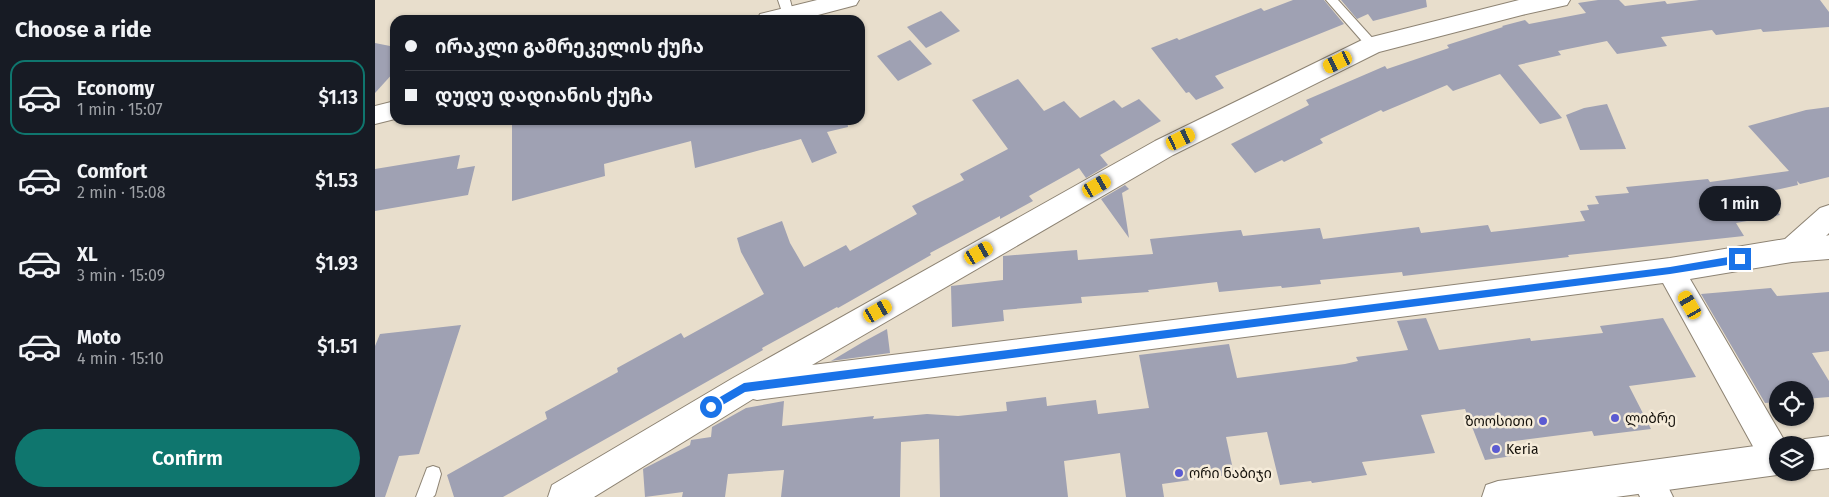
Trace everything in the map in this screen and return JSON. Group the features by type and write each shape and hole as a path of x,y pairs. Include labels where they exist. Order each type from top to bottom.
{"street":[{"path":"780,12 848,0"},
{"path":"564,497 744,388 1164,148 1372,44 1522,7 1559,0"},
{"path":"375,114 390,111"},
{"path":"1793,250 1829,216"},
{"path":"744,388 1670,270 1793,250 1829,247"},
{"path":"1670,270 1769,445"},
{"path":"1814,454 1829,452"},
{"path":"1498,497 1652,487 1769,461"}],"lane":[{"path":"1332,0 1372,44"},
{"path":"424,497 429,489 433,474"}],"building":[{"path":"1293,0 1324,0 1344,24 1215,76 1224,88 1196,100 1189,92 1186,93 1151,48 1177,38 1179,40 1261,8 1264,11"},
{"path":"1341,0 1426,0 1427,7 1373,21 1368,14 1357,19"},
{"path":"1598,0 1619,0 1625,6 1665,1 1667,4 1699,0 1820,0 1829,12 1829,27 1763,32 1761,29 1716,35 1712,30 1661,37 1667,46 1617,54 1607,41 1558,51 1561,55 1518,65 1562,118 1540,124 1500,74 1453,91 1447,85 1383,112 1381,110 1320,139 1323,143 1284,162 1282,160 1255,173 1231,144 1309,105 1306,100 1385,66 1387,69 1449,48 1447,45 1502,26 1525,20 1529,24 1586,13 1578,3"},
{"path":"941,11 960,31 926,48 907,27"},
{"path":"910,40 932,64 898,81 877,56"},
{"path":"375,43 390,46 390,76 375,93"},
{"path":"1018,79 1044,111 1064,101 1080,118 1114,100 1122,108 1139,99 1161,121 1100,155 1108,165 1086,178 1079,168 1029,196 1033,201 930,253 931,255 838,308 762,348 763,350 503,497 454,497 447,475 547,419 545,412 618,372 617,368 681,333 684,338 764,294 741,252 737,238 782,221 790,243 804,267 846,245 850,251 917,214 912,206 964,180 960,174 1008,149 972,100"},
{"path":"1607,104 1626,149 1580,150 1566,115 1584,108"},
{"path":"1829,107 1829,177 1800,184 1797,181 1798,185 1762,193 1780,215 1736,223 1744,236 1568,255 1569,257 1403,276 1402,272 1320,280 1321,284 1282,288 1281,286 1219,292 1217,282 1148,290 1149,292 1081,297 1082,303 1003,310 1004,321 952,327 951,286 1003,280 1003,256 1077,250 1078,260 1153,254 1150,239 1241,230 1243,236 1320,228 1323,239 1419,227 1421,233 1488,225 1491,232 1585,221 1580,211 1589,210 1587,205 1599,204 1595,196 1629,193 1626,187 1708,179 1710,182 1789,171 1748,126 1806,110"},
{"path":"512,125 848,125 848,127 827,132 837,153 812,163 801,139 695,168 691,141 604,164 605,176 512,201"},
{"path":"460,155 457,169 475,166 468,195 375,211 375,169"},
{"path":"1125,185 1129,189 1122,193 1129,238 1101,199"},
{"path":"1771,288 1777,296 1829,292 1829,351 1812,353 1829,381 1829,397 1814,398 1814,381 1769,381 1769,403 1765,403 1701,294"},
{"path":"1426,318 1439,350 1530,338 1531,341 1603,333 1600,326 1663,318 1696,377 1629,386 1651,429 1594,436 1592,431 1507,442 1513,456 1485,460 1465,409 1421,415 1435,453 1362,462 1367,475 1312,483 1311,481 1280,485 1267,432 1226,437 1234,474 1162,484 1164,497 1126,497 1120,453 1064,461 1068,497 940,497 939,439 901,442 900,497 781,497 784,470 728,474 725,497 682,497 683,492 645,497 643,469 690,445 691,440 711,437 712,427 746,408 784,401 782,426 874,416 873,419 927,414 958,416 1007,411 1006,402 1046,397 1047,406 1096,400 1098,414 1149,408 1139,355 1229,344 1237,378 1345,364 1358,361 1356,357 1408,350 1397,321"},
{"path":"461,325 419,454 399,456 385,497 375,497 375,346 380,334"},
{"path":"887,329 890,353 831,361 863,342"}],"place":[{"name":"ლიბრე","path":"1615,418"},
{"name":"ზოოსითი","path":"1543,421"},
{"name":"Keria","path":"1496,449"},
{"name":"ორი ნაბიჯი","path":"1179,473"}],"route":[{"path":"711,407 744,388 1670,270 1740,259"}]}
